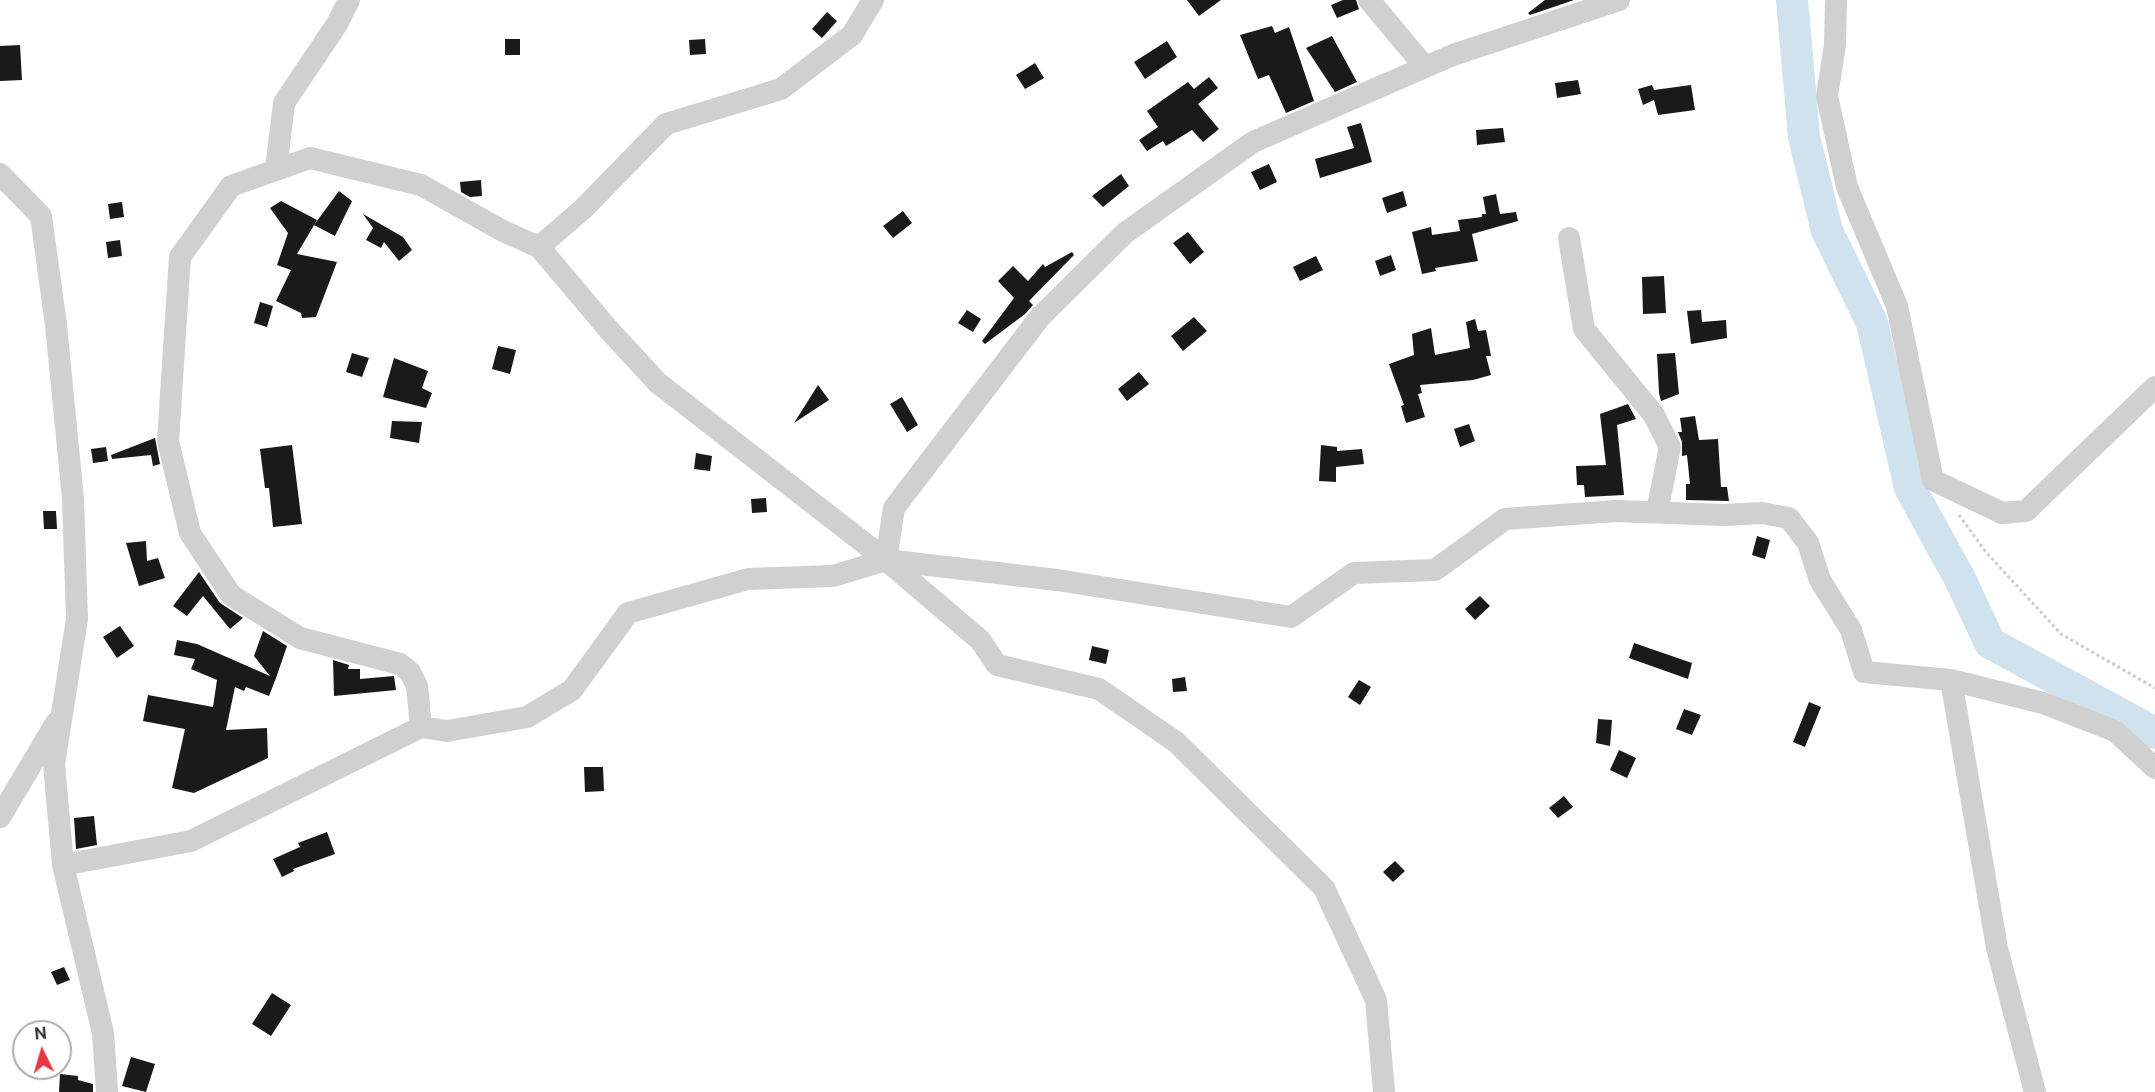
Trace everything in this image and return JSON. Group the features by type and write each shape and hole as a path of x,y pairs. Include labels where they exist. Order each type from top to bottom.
{"street":[{"path":"276,170 284,104 337,24 349,0"},
{"path":"539,247 583,209 666,124 781,89 852,35 873,0"},
{"path":"1369,0 1425,67"},
{"path":"886,560 894,508 1040,317 1125,233 1253,142 1453,55 1619,0"},
{"path":"1836,0 1834,45 1827,96 1847,188 1897,306 1933,480 2002,513 2026,511 2155,387"},
{"path":"421,727 417,686 410,672 400,664 300,638 231,595 190,532 168,441 180,257 231,186 310,158 421,184 503,231 539,247 609,330 658,383 886,560 980,640 997,665 1098,689 1176,742 1324,888 1376,1000 1384,1092"},
{"path":"0,174 41,216 56,325 73,499 77,619 54,764 63,865 103,1034 107,1092"},
{"path":"1569,238 1584,329 1654,415 1670,447 1657,512"},
{"path":"63,865 191,841 421,727 447,731 526,717 572,690 628,613 748,579 833,576 886,560 1057,580 1291,617 1354,573 1436,570 1505,519 1616,511 1762,513 1789,518 1808,543 1820,580 1851,630 1864,672 1952,680 2043,703 2115,731 2155,768"},
{"path":"1952,680 1996,948 2035,1092"},
{"path":"0,817 63,712"}],"path":[{"path":"1952,506 1985,550 2061,634 2155,688"}],"building":[{"path":"1187,0 1221,0 1199,16"},
{"path":"1343,0 1356,0 1359,9 1337,18 1331,5"},
{"path":"1545,0 1574,0 1530,15 1528,13"},
{"path":"827,12 837,21 822,38 812,29"},
{"path":"1272,26 1275,33 1289,27 1314,101 1286,113 1269,75 1258,79 1240,35"},
{"path":"1332,36 1357,82 1335,92 1306,48"},
{"path":"505,39 520,39 520,55 505,55"},
{"path":"705,39 706,54 690,55 689,40"},
{"path":"1167,41 1177,57 1145,79 1134,62"},
{"path":"20,45 22,80 0,81 0,46"},
{"path":"1035,63 1044,78 1025,89 1016,75"},
{"path":"1209,77 1218,88 1198,104 1219,129 1203,142 1192,130 1166,146 1163,141 1147,151 1139,140 1158,127 1147,111 1188,82 1194,89"},
{"path":"1578,80 1581,94 1557,98 1555,83"},
{"path":"1652,85 1654,90 1691,85 1695,110 1658,115 1654,100 1643,105 1638,89"},
{"path":"1361,123 1372,162 1320,178 1315,159 1354,148 1347,127"},
{"path":"1503,128 1505,142 1477,145 1476,130"},
{"path":"1269,164 1277,182 1260,190 1251,172"},
{"path":"1121,174 1129,186 1103,207 1092,196"},
{"path":"481,180 482,196 470,197 461,192 460,182"},
{"path":"339,191 352,201 335,236 314,225"},
{"path":"1403,191 1407,206 1387,213 1382,198"},
{"path":"1496,194 1500,214 1516,212 1518,221 1472,234 1478,261 1435,268 1436,271 1422,274 1412,232 1431,227 1432,235 1460,231 1458,220 1482,217 1482,214 1486,214 1483,197"},
{"path":"281,201 317,220 297,254 337,262 316,317 302,318 301,313 276,301 291,270 277,265 288,233 270,208"},
{"path":"122,202 124,217 110,219 108,204"},
{"path":"903,211 912,223 893,238 883,226"},
{"path":"363,214 403,237 412,250 399,261 384,242 381,248 366,240 373,228"},
{"path":"1188,232 1204,252 1190,264 1173,243"},
{"path":"120,240 122,256 108,258 106,242"},
{"path":"1072,252 1074,255 1029,301 1033,305 1025,314 985,344 982,341 1014,298 998,281 1013,266 1028,281 1043,264 1045,267"},
{"path":"1391,255 1396,270 1380,276 1375,261"},
{"path":"1316,256 1323,270 1300,281 1293,267"},
{"path":"1664,276 1666,313 1643,314 1642,277"},
{"path":"260,302 273,306 267,327 254,323"},
{"path":"967,310 981,319 973,332 958,323"},
{"path":"1701,310 1702,322 1726,320 1727,338 1691,344 1687,311"},
{"path":"1194,317 1207,331 1183,351 1171,336"},
{"path":"1475,319 1478,331 1486,330 1491,356 1486,356 1491,375 1473,380 1420,385 1422,393 1418,394 1425,417 1406,423 1401,406 1404,405 1389,364 1414,355 1412,334 1431,328 1435,355 1470,348 1466,322"},
{"path":"498,346 516,350 510,374 492,369"},
{"path":"352,353 369,358 362,377 346,372"},
{"path":"1675,353 1679,394 1661,401 1657,354"},
{"path":"394,358 428,371 422,388 432,393 426,408 383,397"},
{"path":"1139,372 1149,384 1127,401 1118,389"},
{"path":"818,385 829,400 794,423"},
{"path":"902,397 918,425 907,432 890,404"},
{"path":"1628,404 1636,419 1617,425 1624,495 1585,497 1584,485 1577,485 1576,466 1606,465 1600,414"},
{"path":"1695,416 1699,440 1718,439 1721,487 1727,487 1729,501 1686,500 1686,484 1690,484 1687,455 1682,456 1682,442 1678,432 1682,432 1680,418"},
{"path":"392,421 422,422 419,443 390,438"},
{"path":"1469,424 1475,441 1460,447 1454,429"},
{"path":"155,438 160,464 153,466 151,455 112,459 111,455"},
{"path":"292,445 302,524 273,527 269,488 265,488 260,449"},
{"path":"1321,445 1337,447 1337,451 1362,449 1364,464 1336,467 1336,482 1319,481"},
{"path":"106,447 108,461 93,463 91,449"},
{"path":"696,453 712,456 710,471 694,469"},
{"path":"766,498 767,512 752,513 751,499"},
{"path":"43,511 56,511 57,529 44,529"},
{"path":"1757,536 1770,540 1765,559 1752,555"},
{"path":"146,541 147,561 158,558 165,578 139,586 126,543"},
{"path":"199,572 220,603 243,618 230,629 203,596 187,616 173,606"},
{"path":"1480,596 1490,606 1475,620 1465,609"},
{"path":"120,626 134,646 117,658 103,637"},
{"path":"263,631 287,646 276,678 269,696 246,687 244,691 235,687 226,730 267,728 268,758 194,793 172,788 185,729 143,721 148,695 213,707 217,680 191,669 195,659 174,655 177,640 197,644 270,676 254,656"},
{"path":"1634,643 1692,663 1688,679 1629,658"},
{"path":"1092,646 1109,650 1106,664 1089,660"},
{"path":"333,660 349,665 348,669 360,669 360,679 394,676 396,690 334,696"},
{"path":"1185,677 1187,691 1173,692 1172,679"},
{"path":"1359,680 1371,687 1360,705 1348,697"},
{"path":"1809,702 1821,707 1805,747 1793,742"},
{"path":"1684,709 1701,715 1692,735 1676,729"},
{"path":"1598,719 1612,720 1610,746 1596,743"},
{"path":"1619,750 1636,758 1627,778 1610,770"},
{"path":"584,767 603,767 604,791 585,792"},
{"path":"1564,796 1573,807 1558,818 1549,808"},
{"path":"94,816 97,845 76,849 74,818"},
{"path":"327,832 335,854 293,869 294,871 282,877 273,859 300,847 298,843"},
{"path":"1395,861 1405,871 1393,882 1383,872"},
{"path":"64,967 70,980 57,985 51,972"},
{"path":"272,993 291,1005 271,1036 252,1024"},
{"path":"131,1057 155,1064 146,1092 122,1086"},
{"path":"72,1075 78,1076 78,1080 93,1084 93,1092 59,1092 60,1080 72,1080"}],"waterway":[{"path":"1792,0 1804,137 1827,231 1872,323 1910,488 1960,579 1990,643 2155,733"}]}
